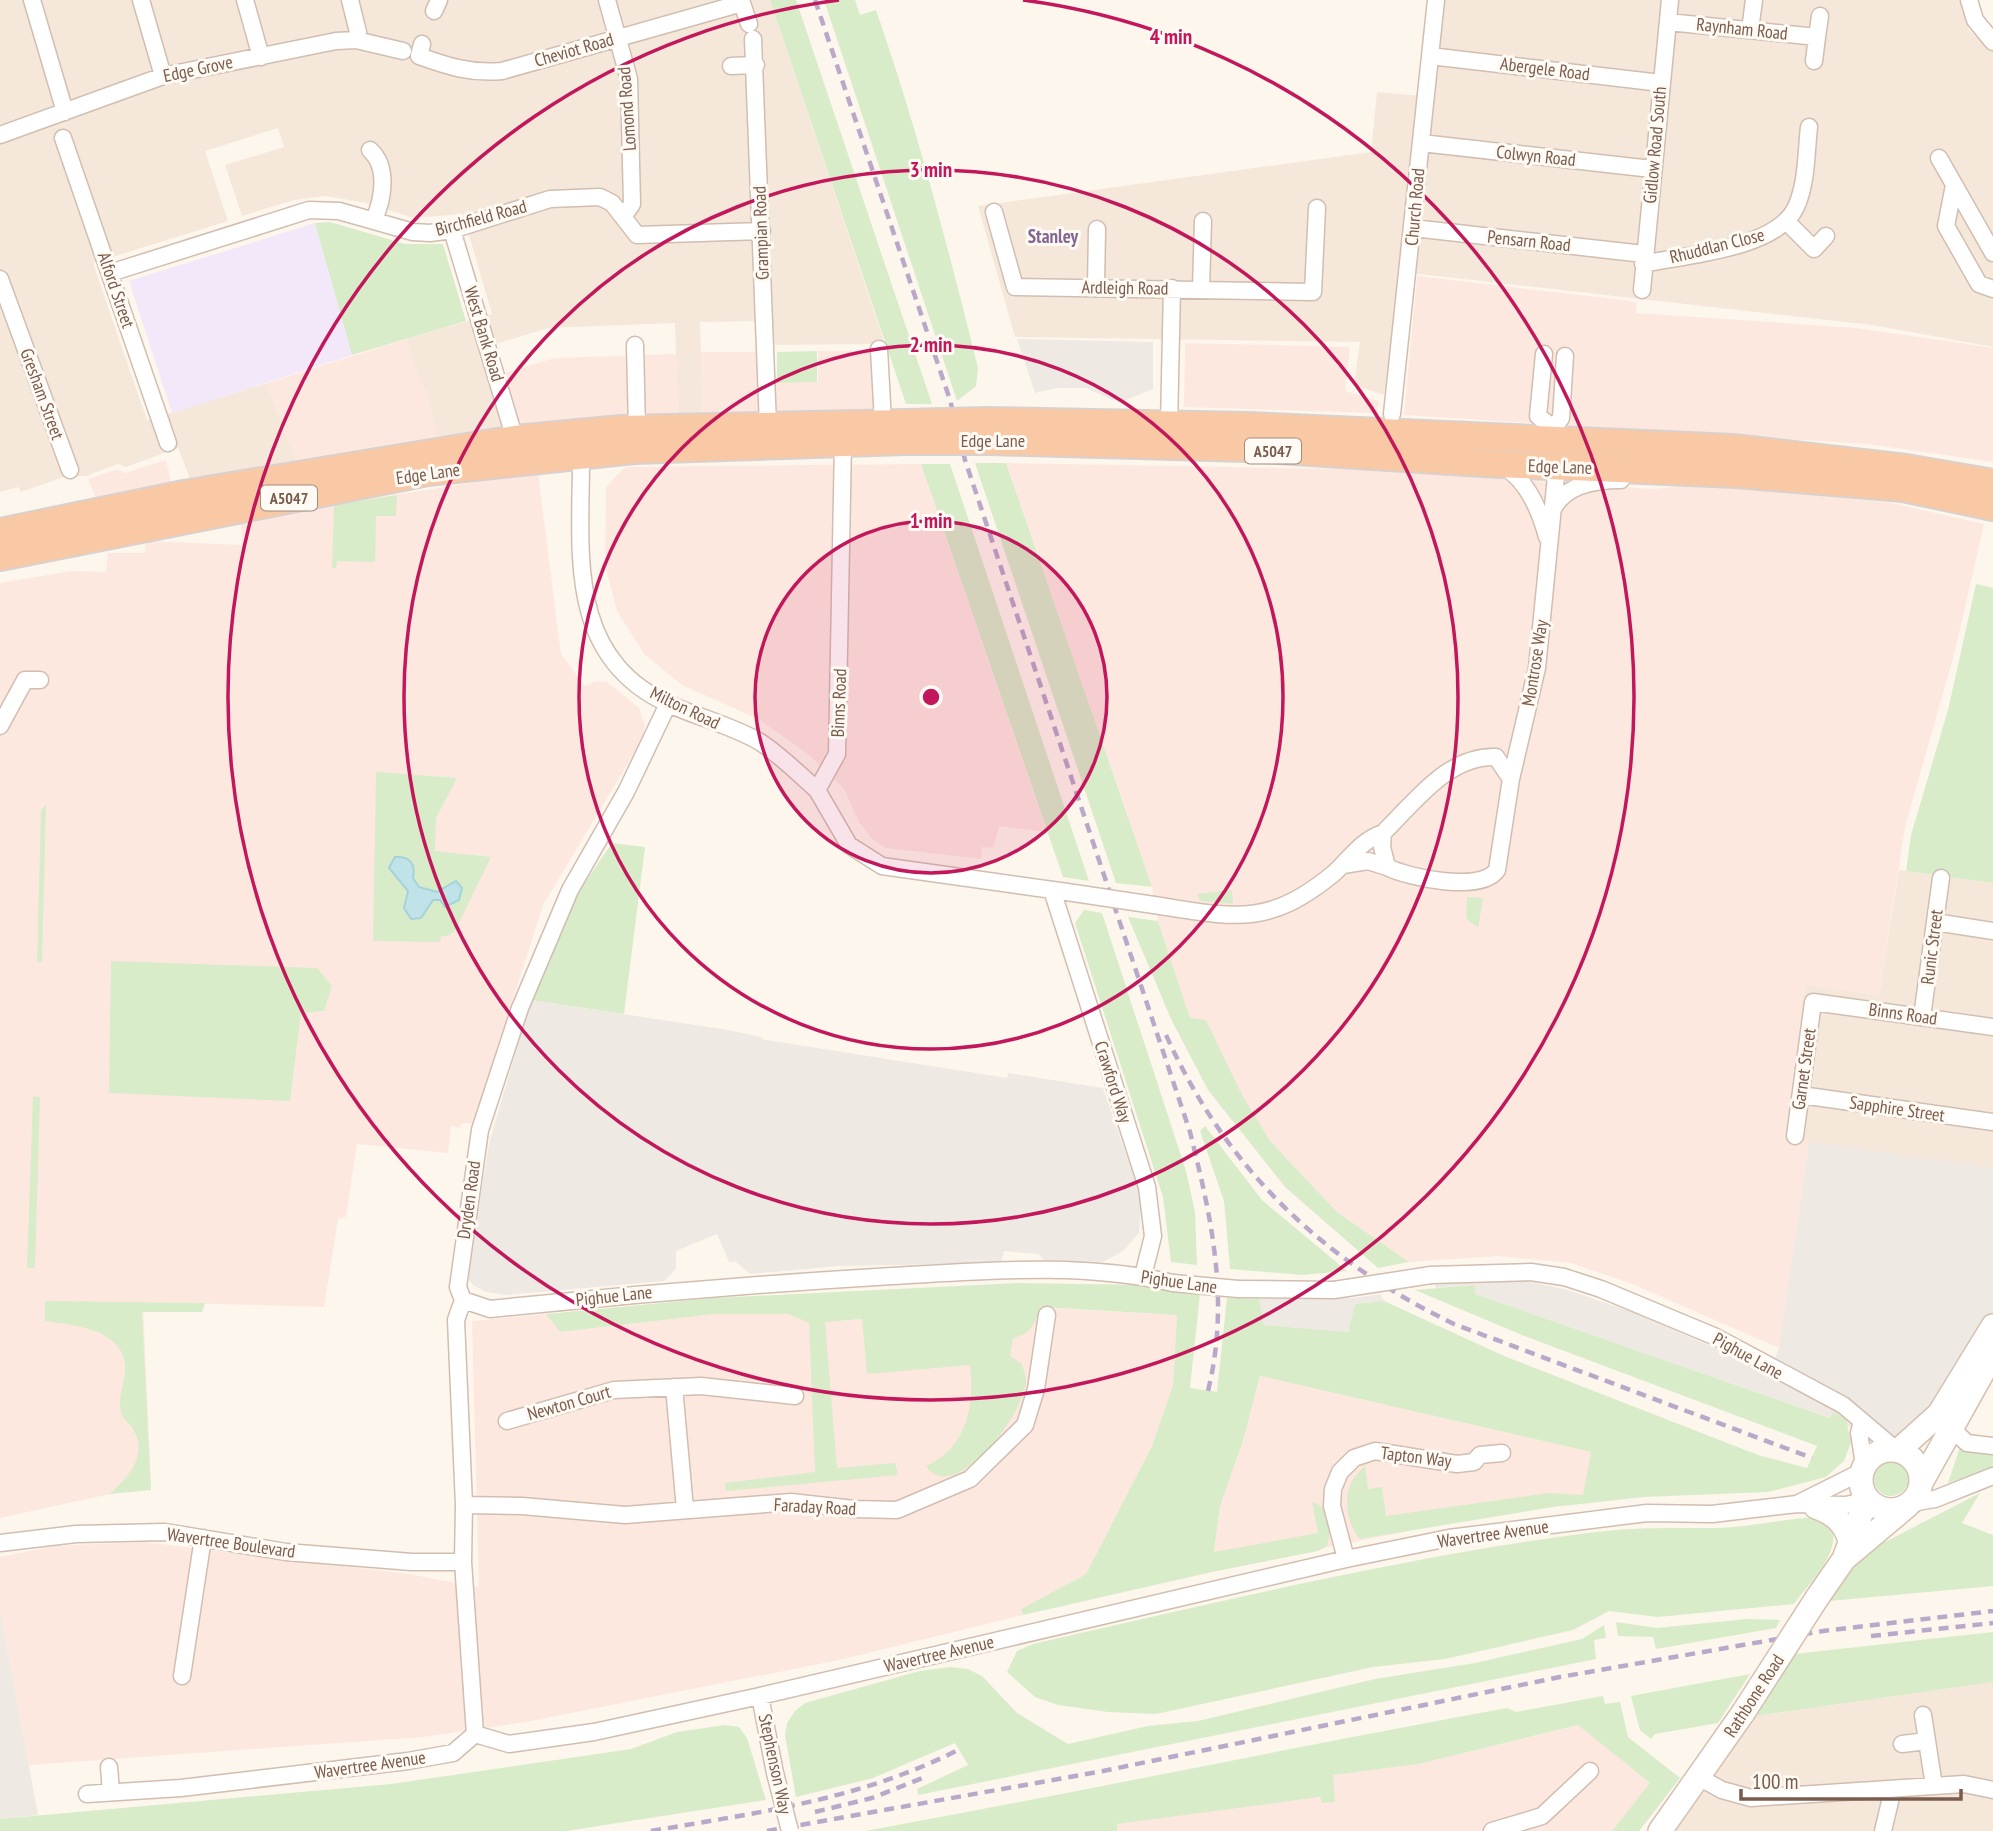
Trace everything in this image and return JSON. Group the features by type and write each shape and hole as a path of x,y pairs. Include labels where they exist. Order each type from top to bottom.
{"highway":[{"name":"Edge Lane","path":"988,431 1169,425 1554,433 1733,448 1993,484"},
{"name":"Edge Lane","path":"0,557 581,443 637,429 768,426 988,431 1499,464 1673,471 1903,488 1993,507"},
{"name":"Edge Lane","path":"0,532 184,494 515,439 634,450 843,442 897,429"},
{"path":"1554,433 1557,466"},
{"path":"1839,461 1905,475 1903,488"}],"main road":[{"path":"1993,1326 1938,1415 1897,1450 1877,1452 1863,1468 1860,1482 1868,1501 1887,1510 1909,1505 1993,1354"},
{"path":"1897,1450 1916,1461 1922,1481"},
{"name":"Rathbone Road","path":"1660,1831 1700,1778 1817,1598 1847,1550 1868,1501"},
{"name":"Rathbone Road","path":"1847,1550 1909,1505"},
{"path":"1807,1506 1835,1515 1845,1528 1847,1550"}],"street":[{"path":"32,0 65,111"},
{"path":"141,0 163,76"},
{"path":"245,0 261,57"},
{"path":"350,0 358,32 356,40"},
{"name":"Lomond Road","path":"607,0 629,79 632,204 623,217"},
{"name":"Church Road","path":"1392,414 1436,0"},
{"name":"Gidlow Road South","path":"1642,290 1670,0"},
{"path":"1750,30 1754,0"},
{"path":"1969,0 1975,20 1993,42"},
{"name":"Cheviot Road","path":"422,44 419,56 461,70 482,73 502,71 749,2 751,32"},
{"path":"1814,61 1820,16"},
{"name":"Raynham Road","path":"1668,22 1817,37"},
{"name":"Grampian Road","path":"751,32 756,65 768,426"},
{"name":"Edge Grove","path":"0,135 163,76 336,41 356,40 404,51"},
{"name":"Abergele Road","path":"1430,56 1661,83"},
{"path":"731,66 756,65"},
{"name":"Rhuddlan Close","path":"1644,259 1763,239 1787,222 1796,208 1802,188 1809,127"},
{"name":"Alford Street","path":"63,138 168,443"},
{"name":"Colwyn Road","path":"1421,143 1652,169"},
{"path":"370,150 382,168 381,204 374,220"},
{"path":"1939,158 1991,244"},
{"path":"1954,185 1945,226 1979,284 1993,289"},
{"name":"Birchfield Road","path":"110,273 309,210 339,211 413,232 452,230 550,199 600,197 612,204 637,235 762,231"},
{"name":"Ardleigh Road","path":"993,212 1015,287 1313,292 1317,208"},
{"path":"1201,289 1202,221"},
{"name":"Rhuddlan Close","path":"1787,222 1814,249"},
{"name":"Pensarn Road","path":"1413,228 1644,259"},
{"path":"1096,287 1097,229"},
{"name":"West Bank Road","path":"452,230 515,439"},
{"path":"1803,263 1826,236"},
{"name":"Gresham Street","path":"0,279 70,470"},
{"path":"1169,425 1172,288"},
{"path":"635,345 637,429"},
{"path":"879,349 897,429"},
{"path":"1544,354 1538,416 1554,433 1561,418 1565,356"},
{"name":"Binns Road","path":"817,790 837,754 843,442"},
{"name":"Milton Road","path":"581,443 580,561 584,594 594,629 613,662 638,684 668,704 759,742 817,790"},
{"name":"Montrose Way","path":"1499,464 1514,472 1529,492 1549,546"},
{"name":"Montrose Way","path":"1343,865 1368,861 1414,876 1467,883 1488,879 1495,874 1501,856 1511,779 1537,668 1557,466"},
{"path":"1553,509 1558,498 1592,482 1648,481 1673,471"},
{"path":"0,726 25,680 40,680"},
{"name":"Dryden Road","path":"475,1734 463,1562 464,1505 456,1320 463,1300 458,1287 480,1130 520,1008 569,890 626,792 668,704"},
{"path":"817,790 849,845 882,866 1224,916 1270,912 1289,905 1343,865 1370,838 1382,833 1452,767 1478,756 1496,757 1511,779"},
{"path":"1382,833 1387,867"},
{"name":"Runic Street","path":"1922,1017 1941,878"},
{"name":"Crawford Way","path":"1059,891 1147,1187 1153,1236 1143,1276"},
{"path":"1935,922 1993,931"},
{"name":"Binns Road","path":"1813,1002 1993,1027"},
{"name":"Garnet Street","path":"1795,1136 1813,1002"},
{"name":"Sapphire Street","path":"1801,1095 1993,1122"},
{"name":"Pighue Lane","path":"463,1300 490,1308 706,1287 1020,1269 1143,1276 1173,1283 1238,1289 1334,1290 1431,1275 1531,1272 1601,1289 1716,1337 1843,1405 1897,1450"},
{"name":"Faraday Road","path":"464,1505 522,1506 625,1515 791,1502 854,1509 897,1510 970,1479 999,1454 1025,1425 1036,1389 1047,1315"},
{"name":"Newton Court","path":"507,1421 614,1390 701,1386 795,1396"},
{"path":"674,1387 685,1509"},
{"path":"1862,1421 1859,1433 1863,1468"},
{"path":"1950,1427 1967,1443 1993,1446"},
{"name":"Tapton Way","path":"1346,1559 1332,1506 1340,1472 1354,1458 1375,1451 1457,1464 1474,1462 1480,1455 1502,1453"},
{"name":"Wavertree Avenue","path":"1807,1506 1863,1468"},
{"path":"1909,1505 1935,1499 1993,1476"},
{"name":"Wavertree Avenue","path":"87,1794 181,1788 408,1760 453,1753 475,1734 509,1744 594,1732 760,1696 1346,1559 1449,1538 1647,1513 1712,1514 1846,1505 1868,1501"},
{"name":"Wavertree Boulevard","path":"0,1543 125,1531 203,1538 286,1552 412,1562 463,1562"},
{"path":"182,1676 203,1538"},
{"name":"Stephenson Way","path":"760,1696 790,1831"},
{"path":"1923,1715 1934,1786"},
{"path":"1902,1744 1927,1741"},
{"path":"109,1767 111,1792"},
{"path":"1492,1831 1542,1816 1590,1771"},
{"path":"1700,1778 1722,1790 1751,1798 1964,1784 1993,1790"},
{"path":"1883,1831 1893,1789"}],"shaded area":[{"path":"0,0 770,0 885,344 772,345 771,321 700,322 703,419 678,420 675,323 548,328 480,349 502,427 498,431 438,439 406,339 492,314 463,214 414,218 366,203 326,196 294,200 242,216 225,165 284,147 278,128 205,151 228,221 93,263 147,420 267,383 297,464 191,481 178,448 126,467 118,464 86,476 64,477 21,492 18,487 0,492"},
{"path":"1440,0 1962,0 1968,29 1993,52 1993,347 1872,325 1401,272 1384,395 1354,385 1360,342 1015,337 978,206 1371,152 1377,92 1432,97"},
{"path":"315,223 352,355 172,413 129,281"},
{"path":"1417,276 1623,300 1637,303 1636,313 1857,328 1993,348 1993,462 1868,444 1404,415"},
{"path":"406,339 424,390 427,390 438,439 297,464 267,383"},
{"path":"1017,339 1153,342 1153,389 1126,400 1112,400 1086,388 1057,388 1035,393"},
{"path":"1185,343 1350,347 1345,391 1379,401 1377,413 1184,407"},
{"path":"818,351 873,351 874,415 703,419 701,352 756,352 758,383 818,382"},
{"path":"676,354 678,420 521,426 505,373 555,358"},
{"path":"166,460 172,485 98,503 88,479 118,469 125,473"},
{"path":"1006,463 1462,471 1471,477 1653,489 1705,484 1891,503 1984,524 1955,651 1905,827 1879,995 1806,985 1784,1139 1809,1142 1779,1348 1630,1283 1571,1263 1497,1256 1409,1262 1337,1212 1270,1141 1190,1019 1158,921 1152,887"},
{"path":"921,464 1047,832 999,826 993,848 982,847 981,859 886,848 872,839 859,822 844,789 808,754 760,720 682,685 644,654 617,611 605,564 606,487 625,467"},
{"path":"538,472 561,654 585,686 596,681 607,682 639,708 645,726 642,740 543,905 473,1124 462,1123 460,1128 451,1126 448,1153 357,1144 346,1217 338,1219 324,1307 143,1302 151,1490 110,1494 0,1518 0,583 72,571 106,572 108,553 145,553 146,541 243,545 240,520"},
{"path":"1899,870 1993,883 1993,1168 1784,1140 1806,984 1879,995"},
{"path":"531,1000 728,1030 761,1039 1007,1078 1008,1073 1103,1088 1141,1198 1139,1233 1123,1251 1103,1262 1044,1260 1039,1254 1004,1251 1001,1263 839,1266 750,1274 736,1262 729,1262 717,1234 676,1251 676,1269 664,1281 506,1295 486,1292 473,1285 467,1277 467,1268 490,1140"},
{"path":"1809,1142 1993,1168 1993,1326 1939,1414 1895,1449 1831,1418 1475,1294 1475,1285 1436,1288 1431,1275 1494,1274 1568,1290 1632,1312 1770,1372 1779,1348"},
{"path":"1380,1294 1384,1301 1355,1304 1348,1332 1264,1325 1259,1299 1354,1298"},
{"path":"1032,1307 1177,1315 1173,1385 1152,1446 1086,1574 1021,1609 1023,1615 839,1660 526,1722 423,1737 29,1765 0,1610 0,1557 55,1546 144,1542 402,1573 479,1587 472,1321 546,1314 561,1332 715,1314 788,1314 809,1323"},
{"path":"1260,1376 1591,1452 1584,1495 1212,1571 1220,1506 1243,1441"},
{"path":"0,1610 38,1815 0,1819"},
{"path":"1993,1682 1993,1831 1673,1831 1755,1716"},
{"path":"1579,1725 1666,1796 1639,1831 1059,1831 1321,1797 1335,1802 1332,1775 1419,1764"}],"green space":[{"path":"770,0 796,0 932,404 906,404"},
{"path":"824,0 855,0 860,15 876,10 891,54 931,188 978,368 976,386 957,401"},
{"path":"330,222 405,244 443,244 466,321 352,355 315,223"},
{"path":"817,351 817,382 777,383 777,352"},
{"path":"975,463 1006,463 1152,887 1116,883"},
{"path":"921,464 950,464 1089,881 1063,877"},
{"path":"397,495 396,516 376,516 375,562 337,561 336,568 332,568 334,505"},
{"path":"1976,584 1993,588 1993,883 1906,871 1911,835 1948,710"},
{"path":"376,772 457,778 436,818 435,851 491,857 455,931 448,936 441,936 440,942 373,941"},
{"path":"46,805 42,962 37,962 41,810"},
{"path":"612,843 645,847 624,1014 531,1000 579,891"},
{"path":"1232,890 1233,904 1200,901 1197,894"},
{"path":"1467,897 1483,898 1478,928 1466,918"},
{"path":"1084,910 1102,913 1186,1171 1195,1212 1197,1265 1171,1262 1163,1197 1075,923"},
{"path":"1128,917 1158,921 1190,1018 1206,1020 1242,1095 1270,1141 1337,1212 1409,1262 1378,1268 1285,1187 1208,1090 1171,1019"},
{"path":"111,961 317,968 332,986 324,1011 301,1013 290,1101 109,1093"},
{"path":"33,1096 40,1097 35,1268 27,1268"},
{"path":"1205,1126 1262,1200 1347,1271 1302,1275 1230,1269 1224,1201 1200,1131"},
{"path":"1018,1283 1139,1285 1200,1294 1190,1388 1217,1392 1227,1298 1259,1299 1264,1325 1348,1332 1355,1304 1384,1301 1504,1356 1758,1455 1807,1468 1817,1446 1522,1335 1415,1290 1475,1285 1475,1294 1830,1418 1833,1412 1846,1419 1851,1442 1844,1461 1826,1477 1768,1492 1644,1497 1553,1507 1360,1539 1352,1527 1347,1497 1351,1483 1365,1465 1368,1489 1382,1487 1386,1516 1549,1493 1583,1495 1591,1452 1260,1376 1243,1441 1220,1506 1214,1552 1318,1533 1312,1502 1323,1508 1326,1514 1329,1533 1327,1546 1318,1551 1023,1615 1021,1609 1086,1574 1152,1446 1173,1385 1177,1315 1041,1307 1032,1327 1013,1338 1010,1356 1022,1364 1026,1380 1015,1412 987,1450 970,1465 954,1475 938,1476 926,1466 951,1448 965,1424 971,1395 970,1365 867,1374 862,1319 825,1322 837,1468 895,1463 898,1475 726,1491 725,1483 815,1472 809,1323 788,1314 715,1314 560,1332 546,1314 714,1298"},
{"path":"45,1301 205,1303 202,1312 142,1312 151,1490 110,1494 129,1473 138,1457 139,1448 133,1429 121,1412 125,1364 121,1352 114,1343 93,1330 45,1321"},
{"path":"1961,1444 1993,1450 1993,1468 1948,1483"},
{"path":"1891,1462 1903,1467 1908,1479 1903,1491 1891,1496 1879,1491 1874,1479 1879,1467"},
{"path":"1980,1493 1962,1523 1993,1535 1993,1586 1829,1601 1854,1567 1881,1544"},
{"path":"1813,1517 1832,1528 1832,1548 1822,1568 1794,1604 1658,1617 1609,1611 1573,1630 1445,1659 1373,1667 1156,1714 1108,1712 1058,1705 1035,1697 1007,1672 1017,1651 1033,1644 1384,1567 1596,1532 1725,1528"},
{"path":"1747,1619 1780,1620 1776,1628 1656,1649 1653,1637 1618,1636 1616,1622 1657,1628"},
{"path":"1604,1625 1606,1638 1594,1640 1596,1659 918,1795 917,1789 968,1765 955,1743 873,1778 796,1797 785,1735 787,1723 805,1703 920,1671 950,1667 968,1669 982,1676 1017,1713 1068,1744 1148,1726 1198,1721 1375,1679 1475,1663 1582,1639"},
{"path":"1993,1632 1993,1682 1755,1716 1794,1654"},
{"path":"1750,1674 1718,1723 1655,1734 1651,1739 1640,1730 1631,1696"},
{"path":"1603,1696 1605,1704 1620,1702 1628,1737 1680,1778 1639,1831 1612,1831 1650,1783 1578,1725 1419,1764 1333,1775 1335,1802 1322,1803 1320,1797 1117,1824 1117,1831 865,1831 1507,1708 1516,1712"},
{"path":"725,1725 739,1727 747,1738 766,1800 566,1831 0,1831 0,1819 391,1784 631,1749 677,1732"}],"water":[{"path":"395,857 411,862 414,869 413,878 419,887 437,892 456,881 462,888 459,900 445,907 440,900 433,900 421,918 411,919 404,908 408,891 389,868"}],"railway":[{"path":"815,0 950,400 965,460 1190,1132 1216,1261 1218,1325 1208,1391"},
{"path":"1166,1035 1190,1084 1249,1169 1283,1206 1321,1240 1362,1271 1406,1299 1454,1324 1812,1458"},
{"path":"767,1831 1103,1771 1560,1677 1823,1631 1993,1611"},
{"path":"1871,1636 1993,1623"},
{"path":"651,1831 770,1810 846,1793 921,1767 958,1750"},
{"path":"815,1812 872,1798 925,1777"}],"district":[{"name":"Stanley","path":"1053,236"}]}
